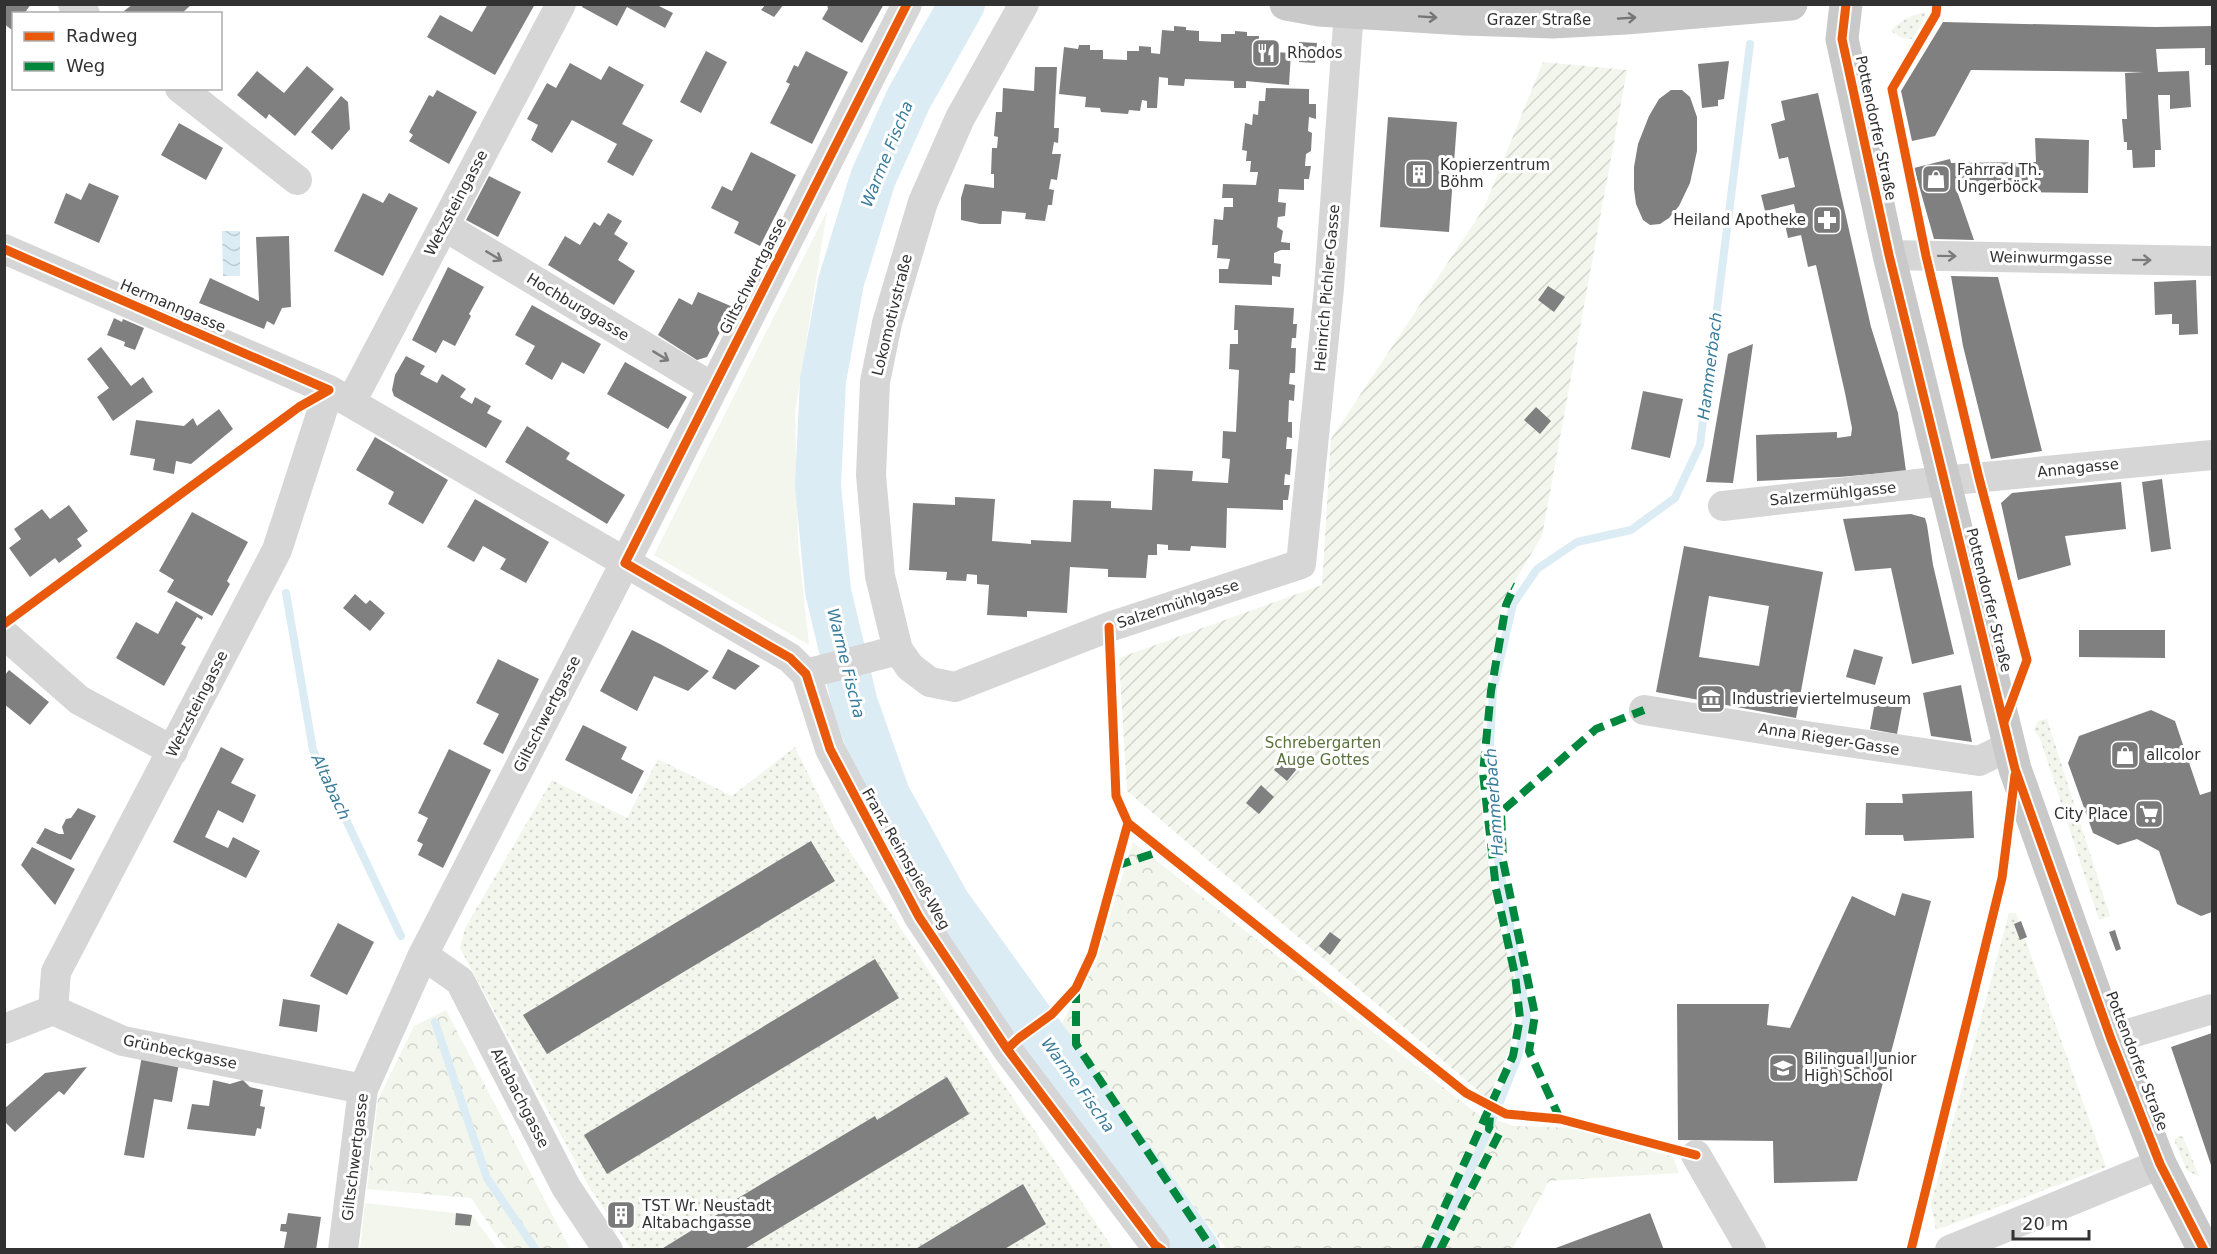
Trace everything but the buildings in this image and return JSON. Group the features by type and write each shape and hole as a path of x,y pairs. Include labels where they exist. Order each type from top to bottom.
{"main road":[{"name":"Grazer Straße","path":"1286,4 1464,19 1553,22 1791,4"},
{"name":"Pottendorfer Straße","path":"1846,4 1842,39 1889,255 2015,770 2111,1039 2160,1164 2204,1250"}],"street":[{"name":"Wetzsteingasse","path":"52,1010 56,972 277,550 340,396 444,226 561,4"},
{"name":"Giltschwertgasse","path":"343,1250 363,1089 423,956 626,563 712,387 907,4"},
{"name":"Lokomotivstraße","path":"955,687 930,682 910,667 898,650 880,576 871,476 875,382 886,323 923,202 960,118 1024,4"},
{"name":"Heinrich Pichler-Gasse","path":"1301,564 1329,288 1349,11"},
{"path":"183,90 297,180"},
{"name":"Hochburggasse","path":"444,226 712,387"},
{"name":"Hermanngasse","path":"4,249 340,396 626,563"},
{"name":"Weinwurmgasse","path":"1889,255 2212,261"},
{"name":"Annagasse","path":"1943,481 2212,455"},
{"name":"Salzermühlgasse","path":"1723,506 1943,481"},
{"path":"626,563 815,671 898,650"},
{"name":"Salzermühlgasse","path":"955,687 1108,627 1301,564"},
{"path":"4,634 80,700 173,751"},
{"name":"Franz Reimspieß-Weg","path":"815,671 830,749 919,917 1007,1049 1155,1245"},
{"name":"Anna Rieger-Gasse","path":"1644,710 1979,761 2010,746"},
{"name":"Altabachgasse","path":"423,956 460,981 566,1186 608,1250"},
{"path":"2111,1039 2212,1009"},
{"path":"4,1029 52,1010"},
{"name":"Grünbeckgasse","path":"52,1010 123,1041 363,1089"},
{"path":"1696,1155 1751,1250"},
{"path":"1950,1250 2160,1164"}],"green space":[{"path":"1926,12 1923,22 1912,39 1902,38 1891,31 1907,18"},
{"name":"Schrebergarten Auge Gottes","path":"1543,62 1627,70 1542,536 1502,602 1487,687 1478,772 1494,905 1514,978 1511,1045 1488,1099 1127,791 1119,658 1322,585 1331,439 1484,208"},
{"path":"827,211 795,412 798,543 809,645 654,555"},
{"path":"2047,719 2110,916 2099,920 2040,738 2034,730 2038,721"},
{"path":"795,747 835,829 1113,1249 631,1249 588,1185 460,948 465,928 552,780 627,818 658,759 732,796"},
{"path":"1133,842 1476,1113 1514,1126 1576,1128 1673,1157 1679,1173 1549,1181 1512,1249 1226,1249 1061,1025 1096,960"},
{"path":"2009,913 2016,913 2106,1167 1936,1230 1931,1204"},
{"path":"446,1010 570,1249 506,1249 471,1198 367,1189 378,1100 414,1026"},
{"path":"2179,1136 2183,1137 2199,1176 2187,1171 2174,1140"},
{"path":"365,1203 472,1215 497,1249 360,1250"}],"water":[{"path":"222,231 240,231 240,276 223,276"}],"waterway":[{"name":"Warme Fischa","path":"962,4 909,98 873,178 841,282 823,380 818,485 828,591 855,704 887,795 947,903 1197,1250"},
{"name":"Hammerbach","path":"1434,1250 1489,1129 1518,1057 1527,1016 1498,861 1489,764 1493,690 1513,604 1537,569 1577,542 1631,530 1675,498 1700,445 1750,44"},
{"name":"Altabach","path":"286,593 313,750 401,936"},
{"name":"Altabach","path":"435,1022 487,1178 536,1250"}],"marked path":[{"path":"1425,1250 1513,1056 1520,1018 1515,975 1496,889 1483,773 1491,691 1506,605 1514,587 1512,586"},
{"path":"1560,1119 1529,1051 1535,1015 1503,861 1501,812 1596,729 1644,710"},
{"path":"1116,866 1164,850"},
{"path":"1076,988 1076,1044 1213,1250"},
{"path":"1440,1250 1499,1134 1489,1129 1490,1116"}],"cycle path":[{"path":"907,4 625,563 790,658 806,674 830,749 919,917 1007,1049 1155,1245 1162,1250"},
{"path":"1846,4 1842,39 1889,255 2015,769 2111,1039 2160,1164 2204,1250"},
{"path":"1937,4 1936,14 1892,89 1926,256 1979,478 2027,660 2004,722"},
{"path":"4,249 329,390"},
{"path":"4,624 299,407 329,390"},
{"path":"1007,1049 1052,1014 1076,988 1092,954 1128,823 1116,796 1109,627"},
{"path":"1911,1250 2002,878 2015,775"},
{"path":"1128,823 1466,1093 1506,1114 1560,1119 1696,1155"}],"place":[{"name":"Rhodos","path":"1266,53"},
{"name":"Kopierzentrum Böhm","path":"1419,174"},
{"name":"Fahrrad Th. Ungerböck","path":"1936,179"},
{"name":"Heiland Apotheke","path":"1827,220"},
{"name":"Industrieviertelmuseum","path":"1711,699"},
{"name":"allcolor","path":"2125,755"},
{"name":"City Place","path":"2149,814"},
{"name":"Bilingual Junior High School","path":"1783,1068"},
{"name":"TST Wr. Neustadt Altabachgasse","path":"621,1215"}]}
